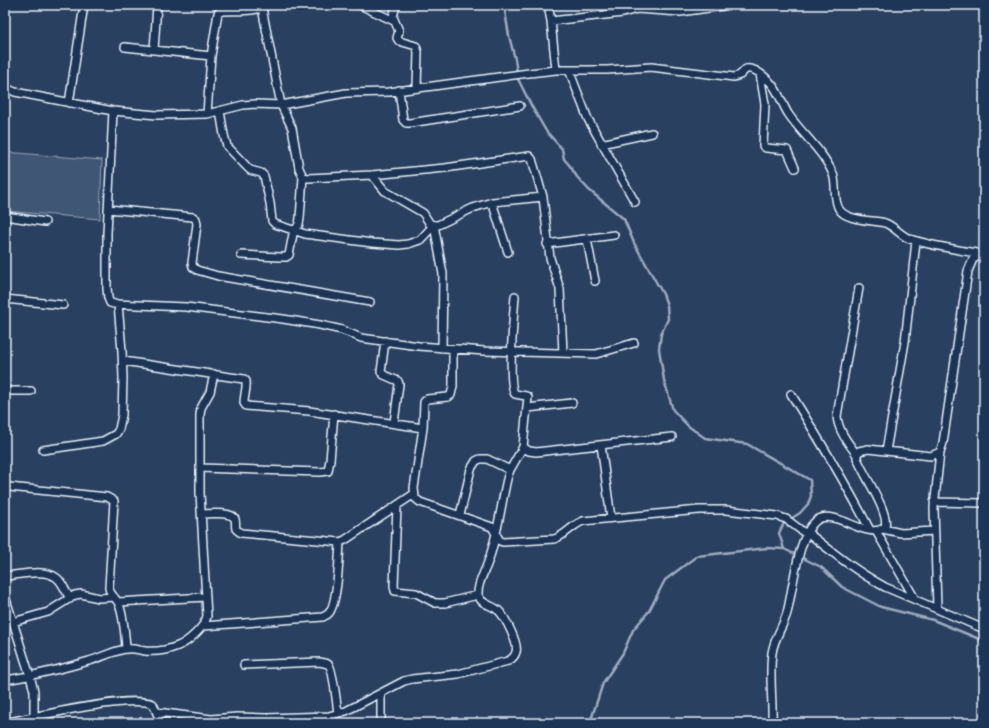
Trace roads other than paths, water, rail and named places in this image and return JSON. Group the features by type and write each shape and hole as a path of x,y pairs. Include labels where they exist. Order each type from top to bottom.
{"street":[{"path":"69,103 84,5"},
{"path":"154,50 157,5"},
{"path":"360,5 394,21"},
{"path":"396,5 393,17 399,31 397,38 399,41 416,46 418,52 417,88"},
{"path":"548,5 556,70"},
{"path":"551,22 637,10 680,12 723,6"},
{"path":"206,114 211,56 218,13 222,11 264,7 281,105 292,128 299,168 303,177 300,218 293,234 289,255 286,257 241,255"},
{"path":"125,47 211,56"},
{"path":"5,86 15,92 114,111 158,115 206,114 243,105 281,105 346,93 417,88 529,72 651,67 734,77 740,75 748,68 753,69 772,84 788,114 817,148 830,169 835,182 837,204 840,211 847,216 885,224 905,237 916,241 983,254"},
{"path":"569,70 588,119 635,202"},
{"path":"760,74 765,104 763,146 766,148 787,150 795,168"},
{"path":"399,90 403,120 410,123 520,106"},
{"path":"114,111 108,209 107,288 110,303 186,307 283,319 342,330 356,337 453,349 596,354 634,343"},
{"path":"220,111 227,146 250,170 261,173 264,176 272,221 275,224 295,229 305,234 372,243 408,244 420,240 434,225"},
{"path":"601,144 652,133"},
{"path":"303,177 308,178 372,174 445,168 529,156 532,158 543,197 547,244 550,258 560,288 563,353"},
{"path":"372,174 385,191 422,213 430,224 434,225 438,225 473,208 492,202 543,197"},
{"path":"492,202 508,252"},
{"path":"108,209 193,217 196,219 197,224 192,263 193,267 197,270 218,276 370,302"},
{"path":"5,216 45,222"},
{"path":"434,225 442,274 442,348"},
{"path":"547,244 614,235"},
{"path":"587,239 595,281"},
{"path":"886,451 905,342 916,241"},
{"path":"937,608 934,502 940,452 943,443 968,271 973,259 983,254"},
{"path":"859,288 837,421 841,431 857,456 885,516 886,524 876,530"},
{"path":"157,712 211,720 317,718 346,711 404,681 465,673 508,661 513,658 516,654 516,646 510,628 501,612 480,599 478,595 480,583 489,559 496,533 510,470 523,447 527,396 516,395 513,392 511,352 515,296"},
{"path":"5,299 62,305"},
{"path":"43,450 103,441 116,434 119,429 122,415 123,361 118,304"},
{"path":"385,341 381,372 384,375 398,381 399,384 394,423"},
{"path":"453,349 453,391 451,395 448,397 427,399 424,402 423,428 414,488 415,498 420,502 492,527 500,540 503,542 547,540 561,537 575,525 583,521 611,518 699,510 726,510 769,514 786,519 871,579 885,587 984,629"},
{"path":"123,361 236,377 246,381 247,386 244,399 246,406 334,414 423,428"},
{"path":"5,680 30,676 90,661 126,648 153,651 170,648 179,645 203,626 207,616 200,468 201,408 210,392 214,374"},
{"path":"5,391 31,391"},
{"path":"790,394 876,530 915,599"},
{"path":"527,408 572,403"},
{"path":"200,468 324,472 328,470 330,460 334,414"},
{"path":"523,447 529,451 536,452 672,437"},
{"path":"601,445 611,518"},
{"path":"857,456 862,450 931,456 940,452"},
{"path":"460,516 471,469 476,461 480,459 487,459 510,470"},
{"path":"10,487 107,497 114,501 109,588 110,593 116,600 123,617 126,648"},
{"path":"202,514 232,515 236,529 241,533 340,542 414,494"},
{"path":"934,502 982,503"},
{"path":"397,506 395,591 416,593 435,603 445,603 478,595"},
{"path":"772,723 772,653 775,641 787,613 802,542 816,520 828,517 876,530 902,533 934,531"},
{"path":"203,626 323,617 328,614 331,609 337,583 340,542"},
{"path":"5,576 36,573 51,574 57,577 62,583 70,599"},
{"path":"13,622 48,612 81,594 116,600 206,597"},
{"path":"5,596 34,691 34,720"},
{"path":"244,665 320,662 328,664 331,667 338,714"},
{"path":"381,693 381,723"},
{"path":"5,723 34,720 115,703 138,701 153,704 161,723"}],"waterway":[{"path":"504,5 518,79 531,105 546,131 562,149 564,159 577,177 589,190 624,219 634,243 663,294 667,305 668,319 661,334 659,349 664,380 673,410 688,426 705,438 747,444 810,480 811,496 808,504 800,513 784,523 779,533 784,549"},
{"path":"590,723 603,683 623,653 633,630 649,611 665,580 697,556 767,548 784,549 821,567 842,587 881,607 933,620 984,641"}]}
